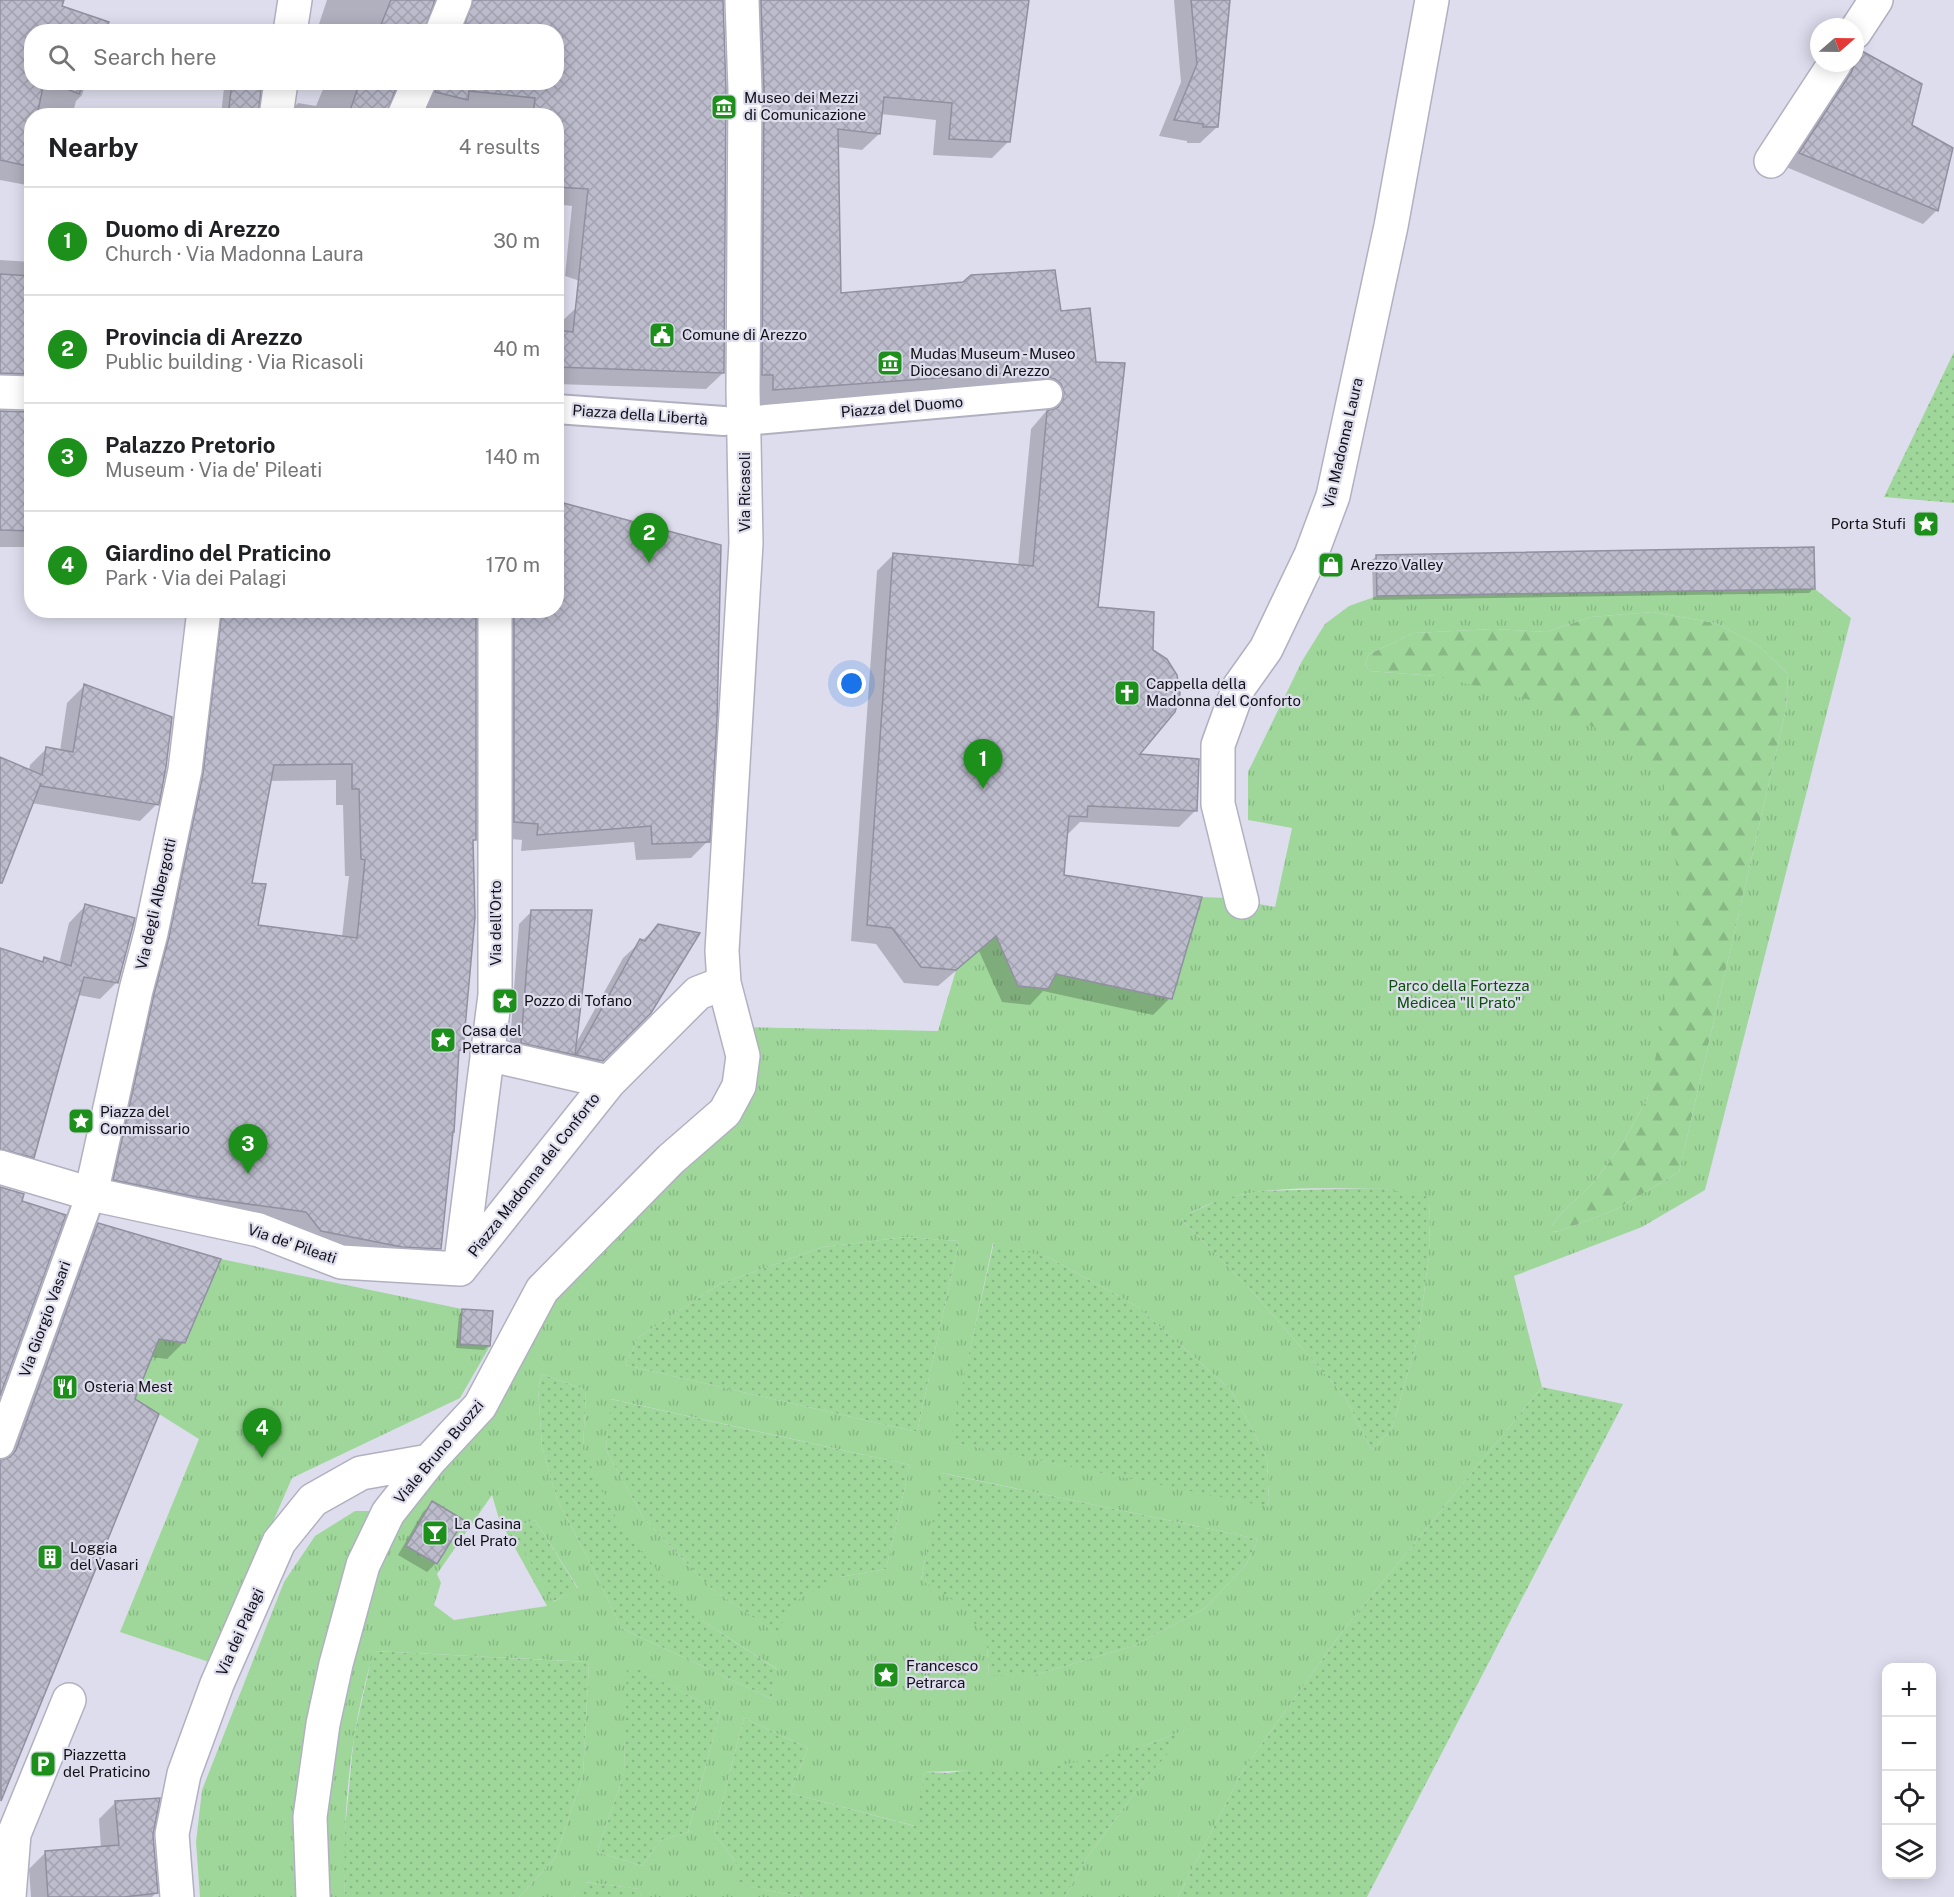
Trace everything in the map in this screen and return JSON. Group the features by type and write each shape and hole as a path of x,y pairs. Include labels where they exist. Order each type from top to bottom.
{"street":[{"path":"291,24 295,0"},
{"path":"445,24 455,0"},
{"name":"Via Ricasoli","path":"724,983 722,951 746,543 743,390 745,90 742,0"},
{"name":"Via Madonna Laura","path":"1242,902 1218,804 1218,745 1239,687 1266,649 1311,555 1333,496 1391,226 1432,0"},
{"path":"1864,18 1876,0"},
{"path":"1771,161 1829,72"},
{"path":"277,108 280,90"},
{"path":"408,108 415,90"},
{"path":"0,392 24,393"},
{"name":"Piazza del Duomo","path":"756,420 1048,394"},
{"name":"Piazza della Libertà","path":"564,410 724,421"},
{"name":"Via degli Albergotti","path":"91,1194 136,990 151,933 185,770 203,618"},
{"name":"Via dell'Orto","path":"460,1269 495,995 495,618"},
{"name":"Piazza Madonna del Conforto","path":"460,1269 609,1082 698,993 724,983"},
{"name":"Viale Bruno Buozzi","path":"313,1897 310,1817 323,1724 339,1653 363,1565 388,1512 429,1461 480,1406 542,1290 671,1160 725,1112 739,1086 743,1056 724,983"},
{"name":"Piazza Madonna del Conforto","path":"487,1054 609,1082"},
{"name":"Via de' Pileati","path":"0,1167 91,1194 259,1230 341,1262 460,1269"},
{"name":"Via Giorgio Vasari","path":"0,1444 91,1194"},
{"name":"Via dei Palagi","path":"177,1897 172,1834 184,1774 217,1684 279,1542 313,1500 361,1473 429,1461"},
{"path":"9,1897 14,1834 69,1700"}],"green space":[{"path":"1954,352 1954,503 1884,497"},
{"name":"Parco della Fortezza Medicea \"Il Prato\"","path":"1815,589 1851,618 1705,1190 1642,1227 1514,1276 1542,1387 1341,1633 1243,1770 1178,1897 1065,1897 1088,1856 1143,1782 1190,1728 1147,1745 1050,1768 924,1772 915,1826 790,1793 808,1748 744,1718 714,1833 735,1861 740,1885 803,1897 641,1897 639,1889 585,1882 574,1897 519,1897 555,1858 583,1775 589,1662 374,1651 359,1711 349,1772 344,1866 345,1897 313,1897 363,1565 542,1290 725,1112 736,1027 938,1031 956,970 982,948 984,934 1023,937 1048,989 1056,974 1172,999 1202,897 1228,898 1275,907 1292,828 1248,820 1248,772 1302,661 1325,624 1349,606 1377,596","holes":["1652,612 1716,623 1759,646 1788,674 1786,709 1679,1172 1617,1209 1553,1232 1552,1226 1556,1219 1595,1181 1621,1146 1649,1095 1682,902 1663,780 1620,739 1542,703 1436,676 1369,671 1365,663 1369,654 1414,633 1494,629 1546,632 1591,617","1377,1188 1430,1197 1429,1256 1418,1338 1392,1428 1372,1451 1345,1397 1250,1289 1181,1219 1226,1198 1251,1193 1301,1189","906,1237 959,1241 917,1432 625,1365 639,1337 720,1284 823,1247","993,1243 1050,1258 1138,1307 1231,1390 1267,1458 1269,1507 950,1442","542,1374 586,1390 583,1449 622,1530 704,1622 777,1669 772,1699 621,1628 557,1499 542,1447 538,1388","611,1399 910,1465 886,1569 840,1577 792,1603 777,1634 711,1588 644,1519 606,1450","942,1473 1258,1539 1246,1565 1204,1609 1133,1646 1031,1676 989,1675 987,1647 967,1609 921,1580","492,1495 499,1519 547,1606 454,1620 434,1605 441,1583 437,1574","432,1501 464,1520 437,1564 406,1545","535,1520 578,1588 553,1602 511,1528","627,1663 720,1712 688,1832 659,1841 642,1866 597,1852 624,1774"]},
{"path":"1652,612 1716,623 1759,646 1788,674 1786,709 1679,1172 1617,1209 1552,1232 1556,1219 1595,1181 1621,1146 1649,1095 1436,676 1369,671 1365,663 1369,654 1414,633 1494,629 1546,632 1591,617"},
{"path":"1377,1188 1430,1196 1429,1256 1418,1338 1392,1428 1372,1451 1345,1397 1250,1289 1180,1218 1223,1198 1262,1191"},
{"path":"906,1237 959,1241 917,1432 625,1365 639,1337 720,1284 823,1247"},
{"path":"994,1242 1050,1258 1138,1307 1231,1390 1267,1458 1269,1508 949,1442"},
{"path":"221,1259 462,1309 460,1344 490,1346 460,1398 292,1478 212,1663 120,1632 199,1439 135,1399 159,1339 185,1343"},
{"path":"542,1374 586,1390 583,1449 704,1622 778,1670 772,1699 621,1628 557,1499 542,1447 538,1388"},
{"path":"1542,1387 1623,1404 1367,1897 1178,1897 1243,1770 1341,1633"},
{"path":"610,1399 910,1465 886,1569 840,1577 778,1635 711,1588 644,1519 606,1450"},
{"path":"941,1473 1258,1539 1246,1565 1204,1609 1133,1646 1031,1676 989,1676 987,1647 921,1581"},
{"path":"355,1511 374,1511 348,1561 320,1660 310,1705 295,1813 299,1897 200,1897 196,1842 202,1790 284,1582 315,1536"},
{"path":"535,1520 578,1589 552,1602 511,1528"},
{"path":"373,1651 589,1662 583,1775 555,1858 519,1897 345,1897 343,1850 354,1736"},
{"path":"626,1662 720,1712 688,1832 659,1841 642,1866 597,1852 624,1774"},
{"path":"744,1718 808,1748 790,1793 914,1826 924,1772 948,1773 1147,1745 1192,1727 1143,1782 1088,1856 1065,1897 803,1897 739,1885 735,1861 714,1833"},
{"path":"584,1882 640,1889 641,1897 574,1897"}],"building":[{"path":"0,0 64,0 62,6 109,22 108,24 24,24 24,90 42,90 39,108 24,108 24,165 0,160"},
{"path":"391,0 435,0 427,24 381,24"},
{"path":"473,0 723,0 726,90 724,373 564,367 564,331 573,332 588,189 564,188 564,108 534,108 535,98 469,91 468,100 435,92 435,90 564,90 564,24 465,24"},
{"path":"761,0 1029,0 1010,142 949,139 952,103 884,97 880,134 838,129 841,293 963,282 971,275 1055,270 1061,311 1090,308 1096,362 1125,363 1098,607 1154,612 1153,650 1167,659 1177,675 1180,694 1175,712 1140,754 1199,759 1197,811 1088,806 1087,817 1069,816 1064,875 1202,897 1172,999 1056,974 1048,989 1018,986 996,936 956,970 921,967 892,928 867,925 893,553 1033,566 1047,411 1058,407 1063,400 1064,392 1061,384 1050,378 1050,370 773,390 773,375 762,375 764,90"},
{"path":"1191,0 1230,0 1218,127 1203,127 1203,124 1174,120 1197,64"},
{"path":"1864,52 1922,84 1912,125 1953,148 1938,211 1799,153 1851,73 1864,72"},
{"path":"69,90 81,90 79,94"},
{"path":"231,90 261,90 259,108 229,108"},
{"path":"357,90 395,90 389,108 351,108"},
{"path":"0,274 24,276 24,374 0,373"},
{"path":"0,411 24,412 24,531 0,530"},
{"path":"564,503 721,545 717,721 710,842 652,844 651,826 537,835 538,824 514,822 514,618 564,618"},
{"path":"1814,547 1815,589 1377,596 1376,555"},
{"path":"221,618 476,618 476,840 473,840 475,917 463,1050 459,1050 454,1132 441,1249 402,1247 321,1231 306,1212 197,1197 113,1180 154,994 169,937 203,774","holes":["352,764 352,789 359,789 361,859 365,860 357,938 258,925 266,884 252,883 274,765"]},
{"path":"84,684 172,717 159,805 41,786 41,783 2,883 0,883 0,757 42,775 46,747 73,752"},
{"path":"85,904 135,918 118,983 84,977 34,1158 0,1149 0,948 43,962 44,957 71,966"},
{"path":"531,910 592,910 575,1055 521,1043"},
{"path":"658,924 700,933 651,1013 603,1061 576,1055 640,939 645,941"},
{"path":"0,1187 24,1194 22,1201 66,1215 0,1396"},
{"name":"Loggia del Vasari","path":"98,1223 221,1259 185,1343 159,1339 135,1399 159,1414 1,1801 0,1460 10,1457 16,1450"},
{"path":"462,1309 493,1311 490,1346 460,1344"},
{"name":"La Casina del Prato","path":"432,1501 464,1520 437,1564 406,1546"},
{"path":"160,1798 153,1835 158,1893 124,1897 48,1897 45,1851 119,1845 115,1801"}],"place":[{"name":"Museo dei Mezzi di Comunicazione","path":"724,107"},
{"name":"Comune di Arezzo","path":"662,335"},
{"name":"Mudas Museum - Museo Diocesano di Arezzo","path":"890,363"},
{"name":"Porta Stufi","path":"1926,524"},
{"name":"Provincia di Arezzo","path":"649,563"},
{"name":"Arezzo Valley","path":"1331,565"},
{"name":"Cappella della Madonna del Conforto","path":"1127,693"},
{"name":"Duomo di Arezzo","path":"983,789"},
{"name":"Pozzo di Tofano","path":"505,1001"},
{"name":"Casa del Petrarca","path":"443,1040"},
{"name":"Piazza del Commissario","path":"81,1121"},
{"name":"Palazzo Pretorio","path":"248,1174"},
{"name":"Osteria Mest","path":"65,1387"},
{"name":"Giardino del Praticino","path":"262,1458"},
{"name":"La Casina del Prato","path":"435,1533"},
{"name":"Loggia del Vasari","path":"50,1557"},
{"name":"Francesco Petrarca","path":"886,1675"},
{"name":"Piazzetta del Praticino","path":"43,1764"}]}
